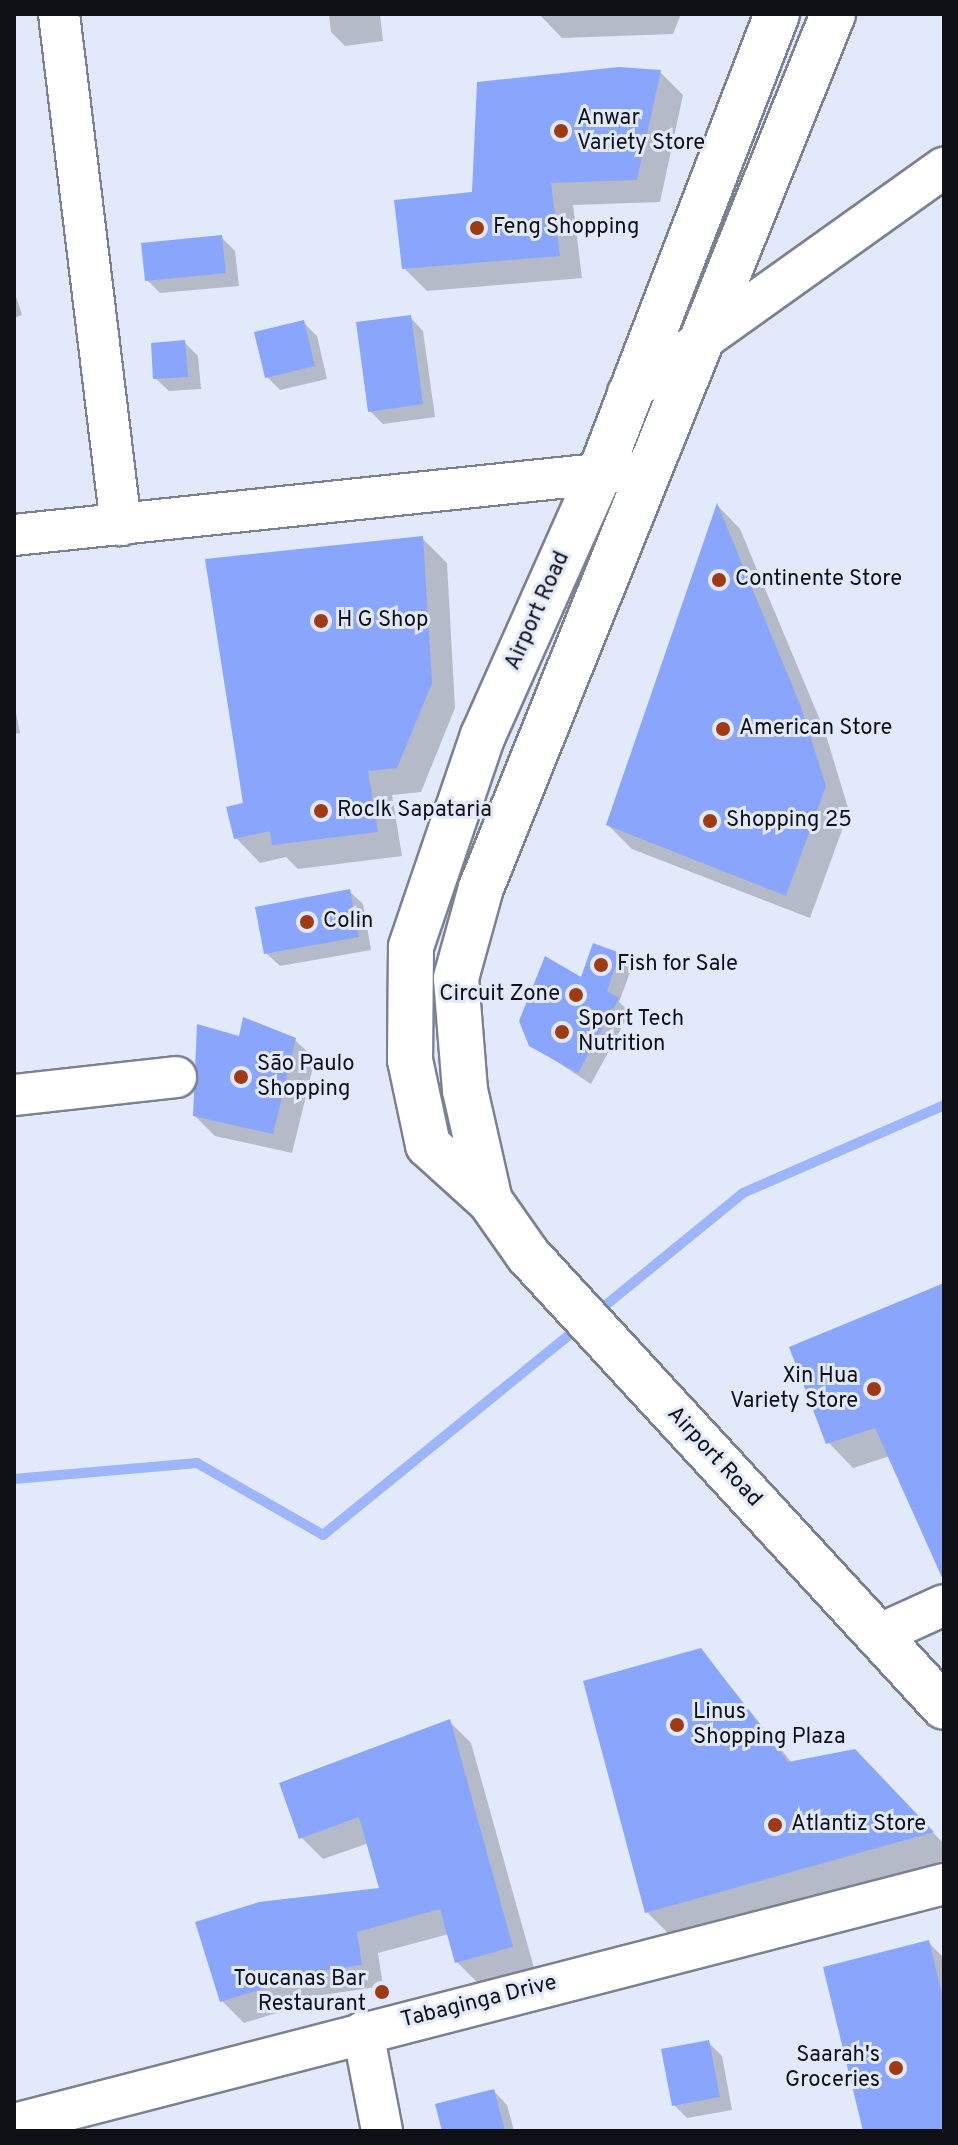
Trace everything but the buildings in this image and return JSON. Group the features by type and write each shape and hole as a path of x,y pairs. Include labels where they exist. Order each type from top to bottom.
{"street":[{"path":"59,14 121,525"},
{"name":"Airport Road","path":"777,14 628,393 599,475 483,735 411,947 410,1060 428,1145 490,1201 528,1255 944,1707"},
{"name":"Airport Road","path":"490,1201 465,1090 456,978 481,888 833,14"},
{"path":"628,393 944,168"},
{"path":"14,535 599,475 650,466"},
{"path":"14,1095 176,1077"},
{"path":"878,1635 944,1605"},
{"name":"Tabaginga Drive","path":"14,2124 944,1884"},
{"path":"363,2032 382,2131"}],"waterway":[{"path":"596,1313 743,1193 944,1105"},
{"path":"14,1479 197,1463 323,1535 580,1326"}],"place":[{"name":"Anwar Variety Store","path":"561,131"},
{"name":"Feng Shopping","path":"477,228"},
{"name":"Continente Store","path":"719,580"},
{"name":"H G Shop","path":"321,621"},
{"name":"American Store","path":"723,729"},
{"name":"Roclk Sapataria","path":"321,811"},
{"name":"Shopping 25","path":"710,821"},
{"name":"Colin","path":"307,922"},
{"name":"Fish for Sale","path":"601,965"},
{"name":"Circuit Zone","path":"576,995"},
{"name":"Sport Tech Nutrition","path":"562,1032"},
{"name":"São Paulo Shopping","path":"241,1077"},
{"name":"Xin Hua Variety Store","path":"874,1389"},
{"name":"Linus Shopping Plaza","path":"677,1725"},
{"name":"Atlantiz Store","path":"775,1825"},
{"name":"Toucanas Bar Restaurant","path":"382,1992"},
{"name":"Saarah's Groceries","path":"896,2068"}]}
